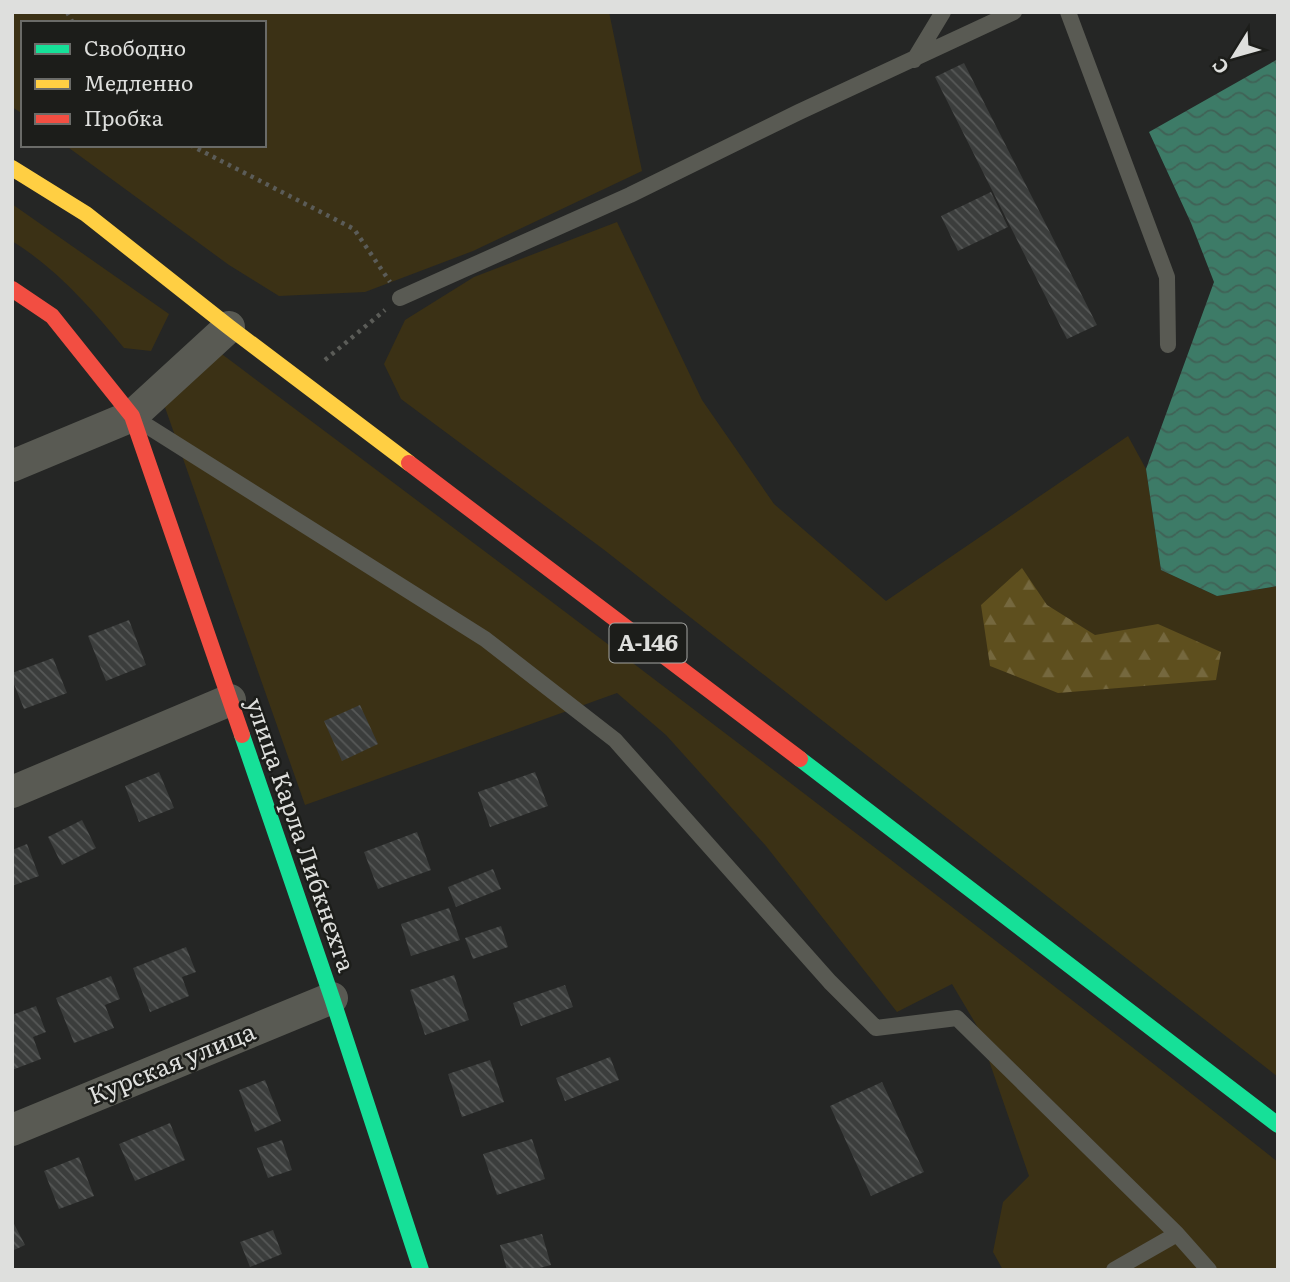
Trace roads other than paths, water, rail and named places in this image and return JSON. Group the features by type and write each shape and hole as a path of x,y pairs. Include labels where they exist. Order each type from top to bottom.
{"main road":[{"name":"А-146","path":"12,168 86,214 229,327 767,733 1278,1125"},
{"name":"улица Карла Либкнехта","path":"12,289 52,316 132,416 332,998 421,1270"}],"street":[{"path":"12,466 132,416 229,327"},
{"path":"12,792 230,700"},
{"name":"Курская улица","path":"12,1130 332,998"}],"lane":[{"path":"914,60 943,12"},
{"path":"400,298 631,195 799,112 1014,12"},
{"path":"1068,12 1167,276 1168,345"},
{"path":"132,416 485,639 615,740 830,982 876,1028 957,1018 1177,1234 1209,1270"},
{"path":"1114,1270 1177,1234"}],"water":[{"path":"1278,59 1278,586 1217,596 1161,570 1146,469 1214,282 1191,223 1149,132"}]}
